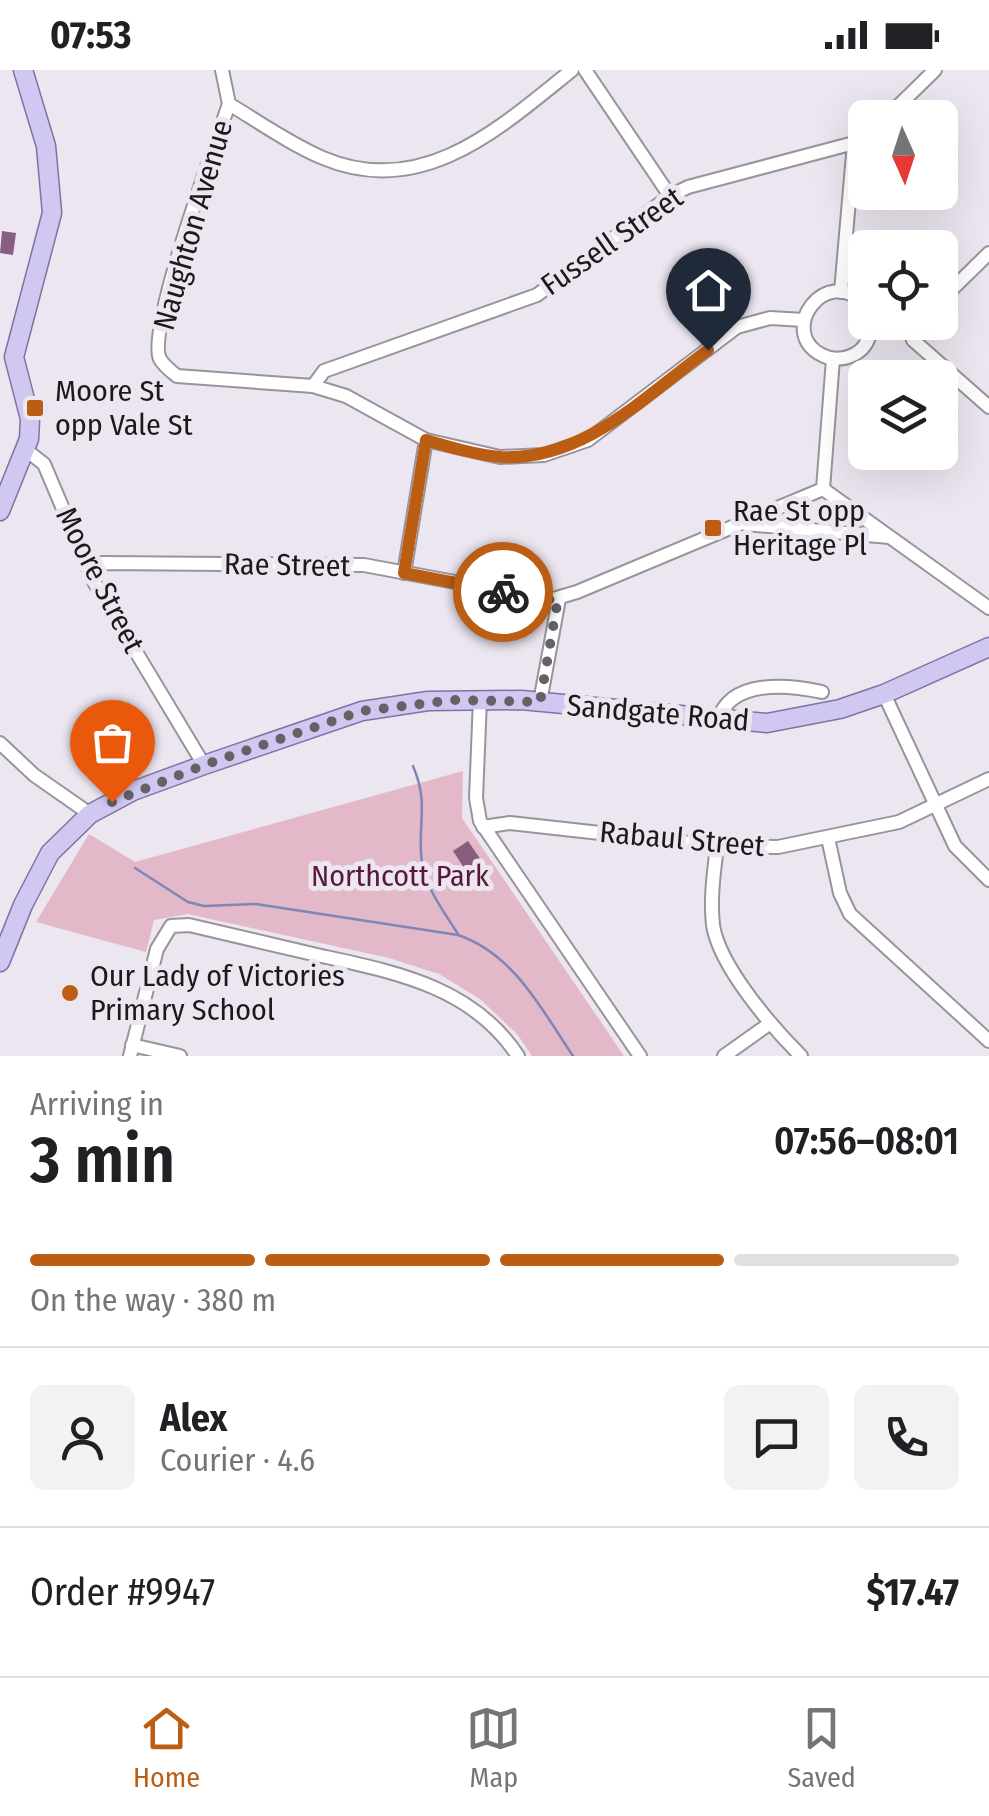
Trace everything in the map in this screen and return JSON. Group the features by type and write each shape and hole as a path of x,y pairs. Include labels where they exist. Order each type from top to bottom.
{"main road":[{"path":"0,510 26,450 30,419 14,357 50,224 52,202 46,146 23,70"},
{"name":"Sandgate Road","path":"0,962 50,853 90,814 133,792 204,765 362,711 428,701 480,699 767,723 840,709 884,694 989,647"}],"street":[{"path":"222,70 229,104 326,160 372,171 426,166 466,150 572,70"},
{"path":"586,70 670,196"},
{"path":"904,100 934,70"},
{"name":"Naughton Avenue","path":"229,104 184,236 157,340 160,359 177,376 313,386 346,396 426,440 500,457 544,454 588,440 737,327 770,318 804,320"},
{"name":"Fussell Street","path":"313,386 324,371 538,294 670,196 705,181 848,142"},
{"path":"840,292 850,210"},
{"path":"958,283 989,253"},
{"path":"848,293 830,292 813,302 804,320 808,342 815,351 833,358 856,354 868,340"},
{"path":"913,340 989,406"},
{"path":"833,358 823,489 989,608"},
{"path":"404,573 426,440"},
{"name":"Moore Street","path":"26,450 44,464 87,566 204,765"},
{"name":"Rae Street","path":"87,566 364,565 540,600 558,599 823,489"},
{"path":"741,524 892,537"},
{"path":"540,702 558,599"},
{"path":"718,721 726,704 756,689 787,686 822,692"},
{"path":"884,694 955,846 989,880"},
{"path":"480,699 476,806 483,827 640,1056"},
{"path":"0,742 34,775 90,814"},
{"name":"Rabaul Street","path":"483,827 510,823 718,846 778,847 899,822 989,779"},
{"path":"828,838 840,893 850,914 989,1041"},
{"path":"718,846 711,898 714,930 723,954 770,1024 802,1056"},
{"path":"180,1056 131,1051 156,950 171,926 189,925 410,976 462,1000 493,1024 518,1056"},
{"path":"724,1056 770,1024"}],"green space":[{"name":"Northcott Park","path":"463,771 462,818 624,1056 532,1056 517,1034 480,999 439,974 389,958 188,914 154,920 146,952 36,922 89,834 135,862"}],"building":[{"path":"2,231 16,233 13,255 0,253"},
{"path":"468,841 483,863 468,874 453,851"}],"waterway":[{"path":"413,766 422,800 422,864 434,895 458,934"},
{"path":"135,868 188,902 204,906 256,904 458,935 495,955 511,970 573,1056"}],"way so far":[{"path":"112,802 204,765 362,711 428,701 540,702 558,599 540,600 503,592"}],"place":[{"name":"Moore St opp Vale St","path":"35,408"},
{"name":"Rae St opp Heritage Pl","path":"713,528"},
{"name":"Our Lady of Victories Primary School","path":"70,993"}],"route":[{"path":"503,592 404,573 426,440 500,457 544,454 588,440 708,350"}]}
